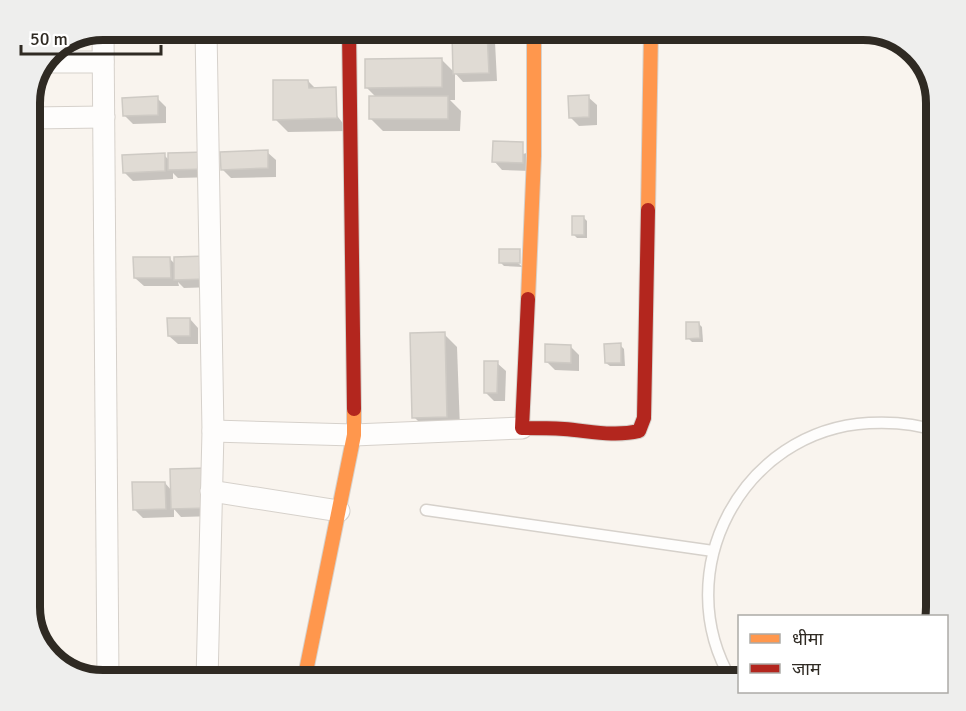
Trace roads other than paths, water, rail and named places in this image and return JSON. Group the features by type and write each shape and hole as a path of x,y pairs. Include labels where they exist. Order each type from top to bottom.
{"street":[{"path":"103,40 108,670"},
{"path":"206,40 213,431 207,670"},
{"path":"306,670 354,435 349,40"},
{"path":"522,428 534,156 534,40"},
{"path":"213,431 354,435 522,428 565,429 617,435 639,431 644,418 651,40"},
{"path":"57,62 103,62"},
{"path":"41,118 104,117"},
{"path":"211,491 339,511"}],"lane":[{"path":"725,670 711,629 707,590 713,551 727,514 749,482 779,455 796,445 813,436 850,424 890,422 926,427"},
{"path":"426,510 713,551"}]}
